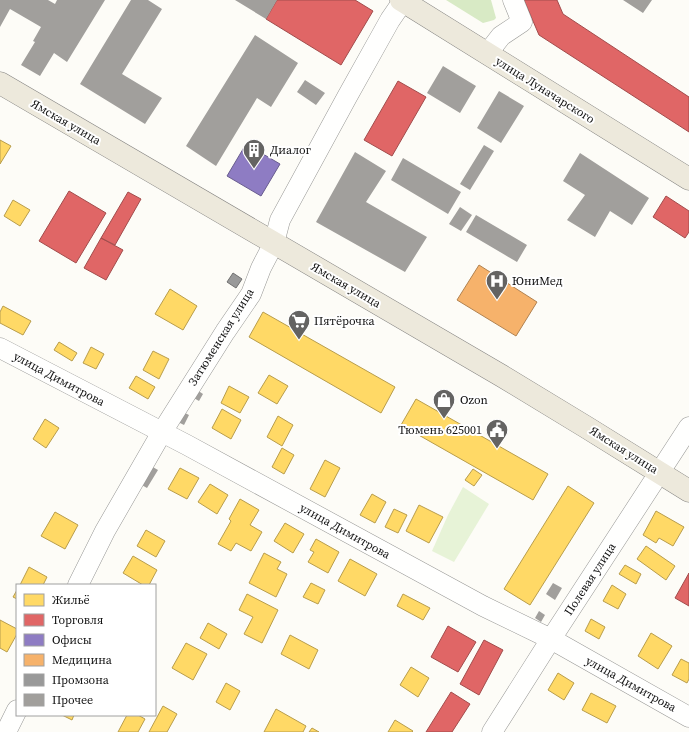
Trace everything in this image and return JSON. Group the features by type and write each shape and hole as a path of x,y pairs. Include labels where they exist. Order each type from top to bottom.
{"main road":[{"name":"улица Луначарского","path":"402,0 689,179"},
{"name":"Ямская улица","path":"0,83 502,376 689,491"}],"street":[{"name":"Затюменская улица","path":"78,584 105,531 162,432 225,332 251,294 261,268 274,243 280,220 386,26 402,0"},
{"path":"487,54 501,36 522,22 513,0"},
{"name":"улица Димитрова","path":"0,348 162,432 483,606 551,639 689,717"},
{"name":"Полевая улица","path":"492,732 689,427"}],"green space":[{"path":"446,0 491,0 496,18 483,23"},
{"path":"463,487 489,504 454,562 432,551 448,515"}],"building: Жильё":[{"path":"0,140 11,146 0,164"},
{"path":"13,200 30,210 20,226 4,216"},
{"path":"170,289 197,306 183,330 155,314"},
{"path":"3,306 31,321 23,335 0,323 0,312"},
{"path":"263,312 395,387 381,413 249,337"},
{"path":"59,342 77,353 72,361 54,350"},
{"path":"91,347 104,354 96,369 83,363"},
{"path":"153,351 169,359 159,379 143,370"},
{"path":"269,375 288,386 277,404 258,393"},
{"path":"136,376 155,387 148,399 129,388"},
{"path":"229,386 249,397 240,413 221,403"},
{"path":"416,399 548,474 533,500 401,425"},
{"path":"222,409 241,420 231,439 212,428"},
{"path":"278,416 293,425 282,446 267,437"},
{"path":"45,419 59,428 46,448 33,439"},
{"path":"282,448 294,455 284,474 272,467"},
{"path":"325,460 340,468 325,497 310,489"},
{"path":"180,468 199,478 187,499 168,489"},
{"path":"473,469 482,475 474,486 465,480"},
{"path":"210,484 228,495 217,514 198,502"},
{"path":"568,486 594,503 530,605 504,589"},
{"path":"372,494 386,502 375,523 360,515"},
{"path":"240,499 259,510 250,525 262,532 251,551 236,543 231,551 218,544 231,521 229,519"},
{"path":"419,505 443,517 429,543 406,531"},
{"path":"394,509 407,515 398,533 385,527"},
{"path":"656,511 684,527 673,546 659,538 656,543 643,535"},
{"path":"55,512 78,525 65,549 41,536"},
{"path":"285,523 304,534 293,553 274,541"},
{"path":"146,530 165,541 156,557 137,546"},
{"path":"316,539 339,552 328,573 308,562 314,552 310,550"},
{"path":"646,546 675,566 666,580 637,559"},
{"path":"264,553 281,562 277,569 287,574 276,597 249,583"},
{"path":"133,556 157,570 150,584 141,584 123,573"},
{"path":"350,559 377,574 365,596 338,581"},
{"path":"625,565 641,574 636,584 619,574"},
{"path":"29,567 47,577 44,584 20,584"},
{"path":"311,583 325,590 318,604 303,597"},
{"path":"612,585 626,594 618,609 603,601"},
{"path":"16,592 16,598 13,597"},
{"path":"247,594 278,610 262,643 244,634 253,617 239,610"},
{"path":"403,594 430,608 423,620 397,606"},
{"path":"591,619 605,627 599,639 585,631"},
{"path":"0,620 16,628 16,636 7,652 0,648"},
{"path":"208,623 227,634 219,649 200,638"},
{"path":"651,633 672,646 658,669 638,656"},
{"path":"290,635 318,650 309,669 281,654"},
{"path":"186,643 207,654 193,680 172,668"},
{"path":"681,659 689,663 689,679 687,683 672,675"},
{"path":"411,667 429,678 418,697 400,685"},
{"path":"558,673 574,683 564,700 548,690"},
{"path":"226,683 240,691 230,710 216,702"},
{"path":"591,693 616,706 607,723 582,710"},
{"path":"163,706 177,714 167,732 149,732"},
{"path":"276,709 306,726 303,732 264,732"},
{"path":"64,716 74,716 72,720"},
{"path":"126,716 140,716 145,719 138,732 118,732"},
{"path":"395,720 413,731 388,732"},
{"path":"312,728 319,732 309,732"}],"building: Торговля":[{"path":"277,0 355,0 373,11 341,65 266,19"},
{"path":"524,0 557,0 563,14 689,97 689,132 539,35"},
{"path":"398,81 426,97 392,156 364,140"},
{"path":"69,191 106,213 76,263 39,241"},
{"path":"128,192 141,199 115,245 101,238"},
{"path":"666,196 689,211 689,232 685,238 653,217"},
{"path":"101,238 123,250 106,280 84,268"},
{"path":"689,573 689,606 675,598"},
{"path":"448,626 476,642 458,672 431,657"},
{"path":"484,640 503,650 479,695 460,684"},
{"path":"451,692 470,704 452,732 426,732"}],"building: Офисы":[{"name":"Диалог","path":"246,144 280,164 261,196 227,176"}],"building: Медицина":[{"name":"ЮниМед","path":"479,265 537,302 516,336 457,300"}],"building: Промзона":[{"path":"233,273 242,279 236,288 227,282"}],"building: Прочее":[{"path":"0,0 48,0 55,4 57,0 105,0 67,62 54,53 40,76 21,65 35,42 33,41 41,27 10,9 0,27"},
{"path":"131,0 148,0 162,9 122,74 162,98 145,124 80,84"},
{"path":"235,0 277,0 266,19"},
{"path":"623,0 652,0 643,13"},
{"path":"255,35 298,63 271,107 257,98 216,166 186,146"},
{"path":"443,66 476,86 460,113 427,93"},
{"path":"305,80 325,93 316,105 297,92"},
{"path":"499,91 524,106 501,143 477,128"},
{"path":"484,145 494,151 470,190 460,184"},
{"path":"355,152 386,171 366,202 427,237 405,272 316,222"},
{"path":"580,153 649,198 632,225 610,211 595,237 567,220 585,195 563,181"},
{"path":"403,158 461,192 448,214 391,180"},
{"path":"460,207 472,215 461,231 449,224"},
{"path":"476,215 527,245 517,262 466,232"},
{"path":"197,390 203,394 199,401 192,397"},
{"path":"183,412 189,415 184,425 178,422"},
{"path":"151,466 158,470 147,488 140,484"},
{"path":"553,583 562,588 555,600 546,594"},
{"path":"539,611 545,615 541,622 535,618"}],"place":[{"name":"Диалог","path":"254,170"},
{"name":"ЮниМед","path":"497,300"},
{"name":"Пятёрочка","path":"299,340"},
{"name":"Ozon","path":"444,420"},
{"name":"Тюмень 625001","path":"497,450"}]}
